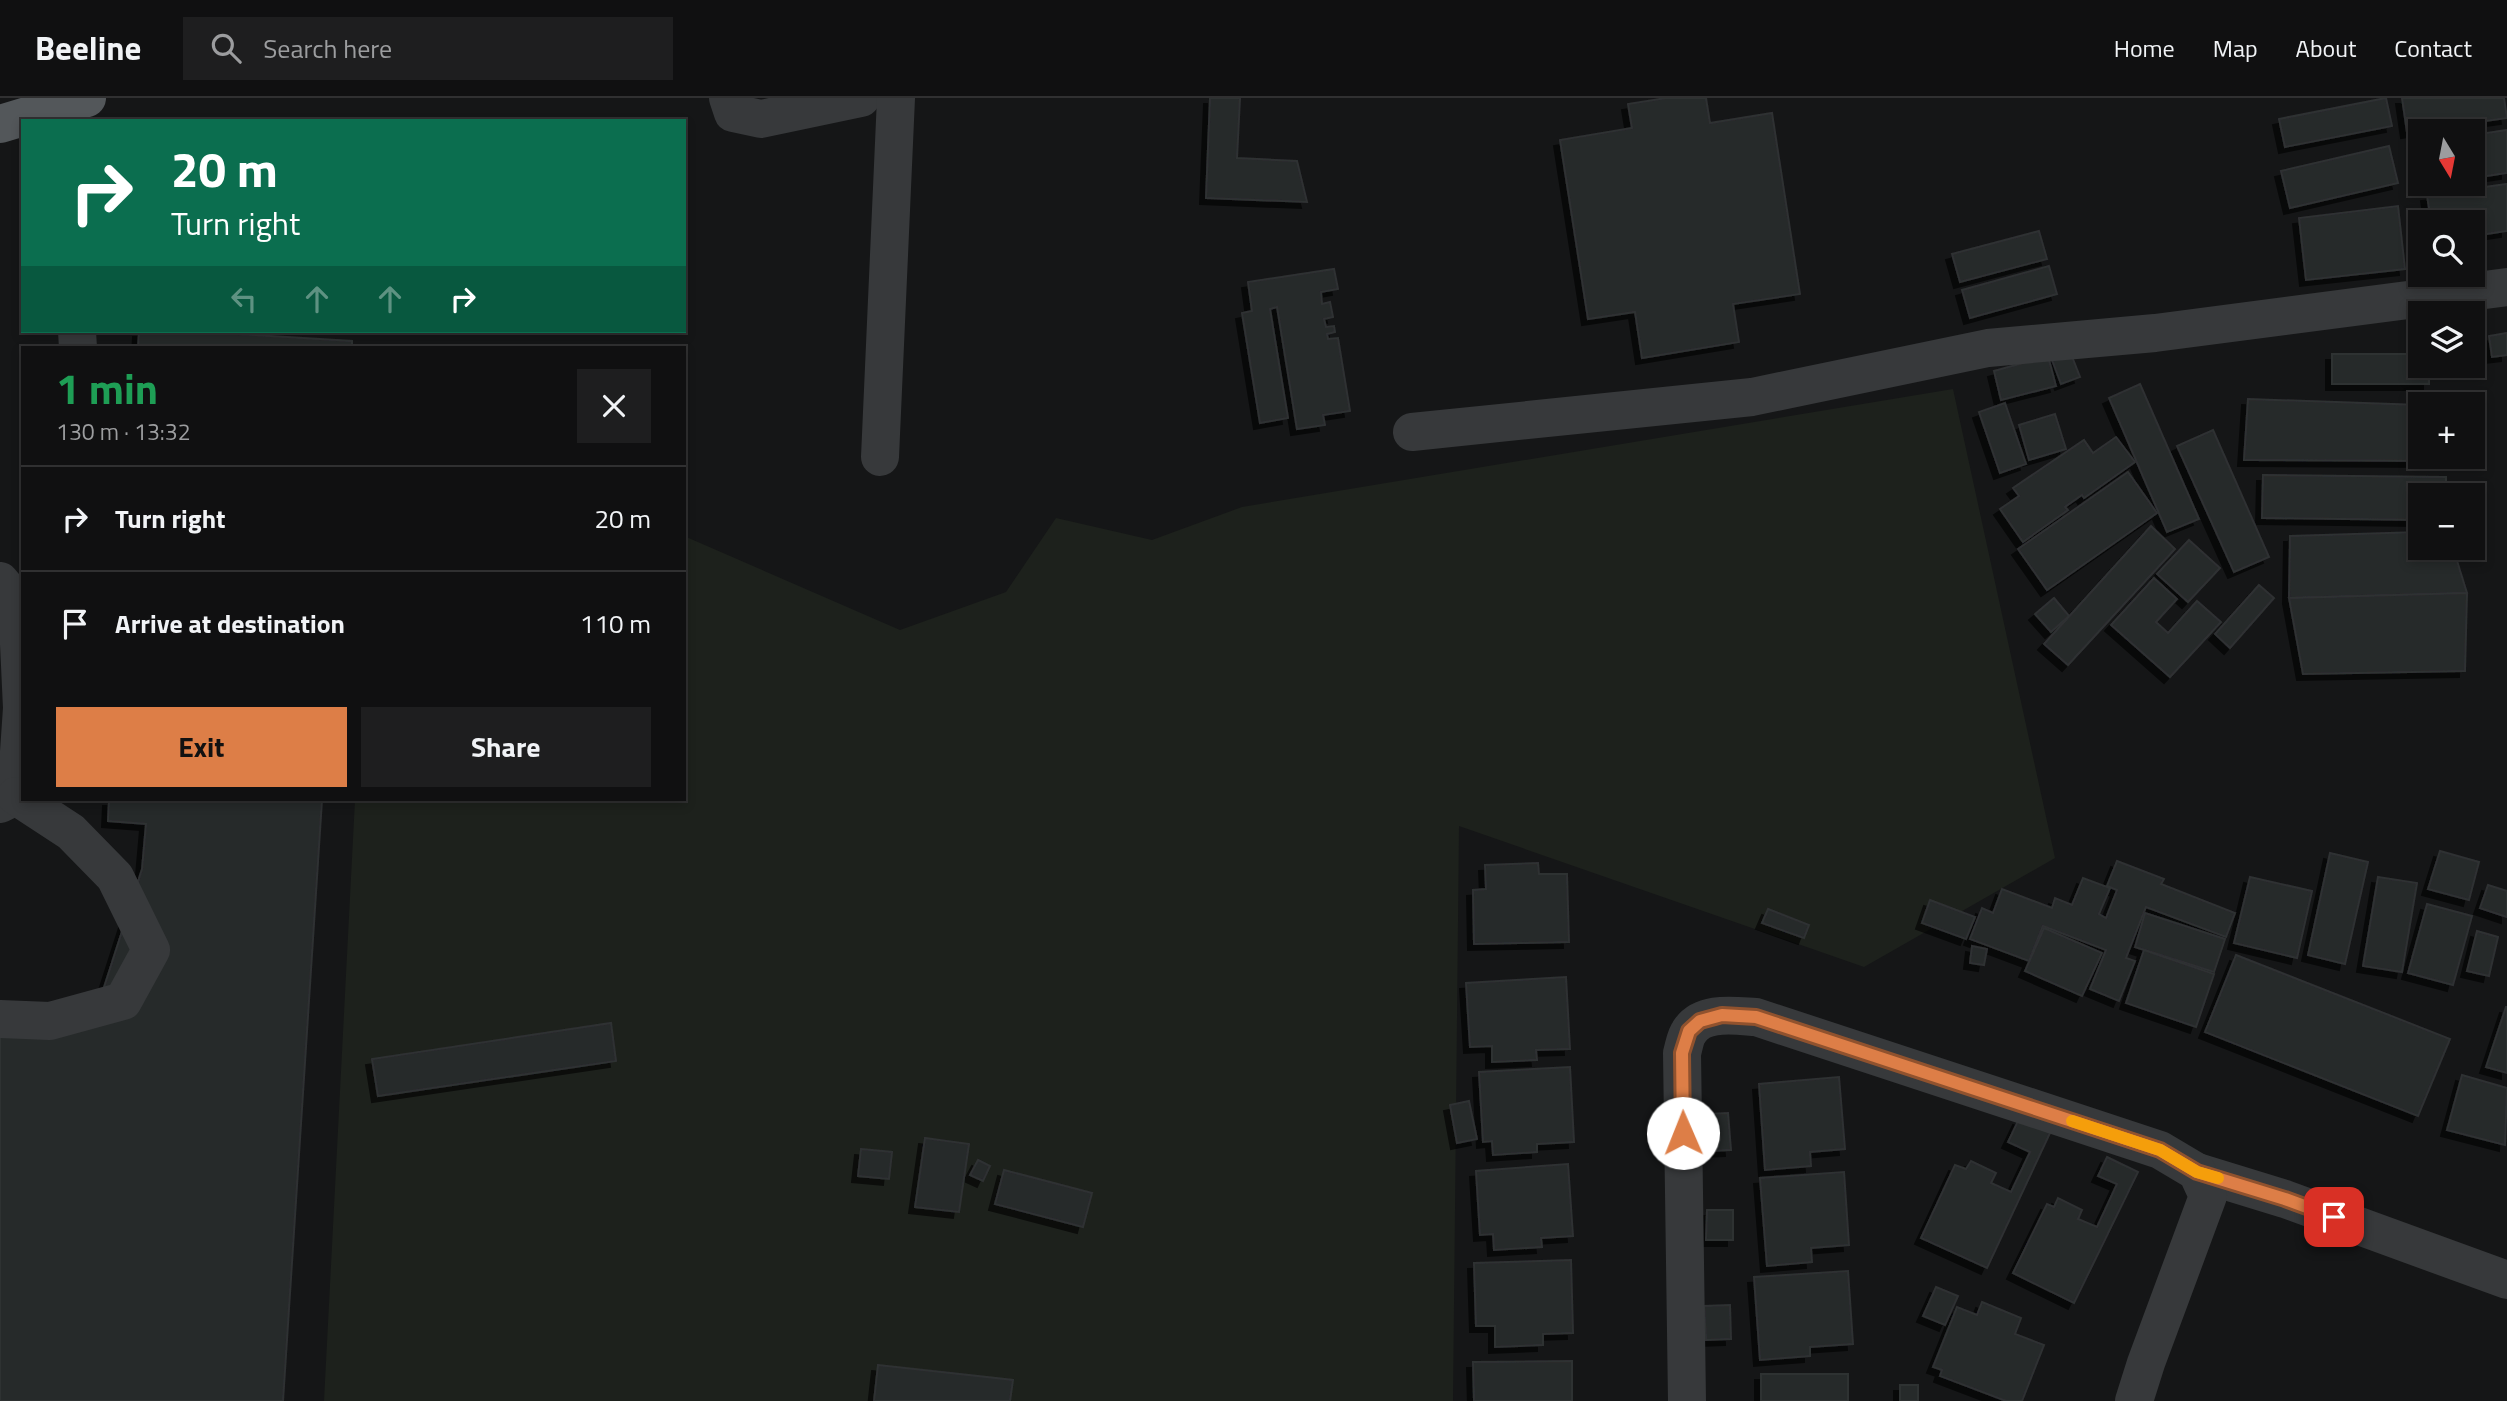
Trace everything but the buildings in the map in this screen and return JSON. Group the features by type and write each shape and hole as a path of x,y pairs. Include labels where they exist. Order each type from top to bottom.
{"main road":[{"path":"22,119 75,107"},
{"path":"0,124 21,119"}],"street":[{"path":"728,98 733,113 761,119 861,98"},
{"path":"880,457 896,98"},
{"path":"1412,432 1752,397 1988,348 2155,333 2507,287"},
{"path":"13,592 9,650 21,704"},
{"path":"0,1019 50,1021 123,1001 151,950 115,877 71,832 8,800 21,715"},
{"path":"1687,1401 1682,1053 1689,1031 1700,1021 1722,1015 1756,1017 2160,1150 2197,1172 2285,1199 2507,1280"},
{"path":"2134,1401 2207,1196 2197,1172"}],"shaded area":[{"path":"1953,389 2055,858 1864,967 1459,826 1453,1401 324,1401 355,801 686,801 686,537 900,630 1006,592 1056,518 1152,540 1242,507"}],"slow traffic":[{"path":"2072,1121 2160,1150 2197,1172 2218,1178"}],"route":[{"path":"1683,1133 1682,1053 1689,1031 1700,1021 1722,1015 1756,1017 2160,1150 2197,1172 2334,1217"}]}
